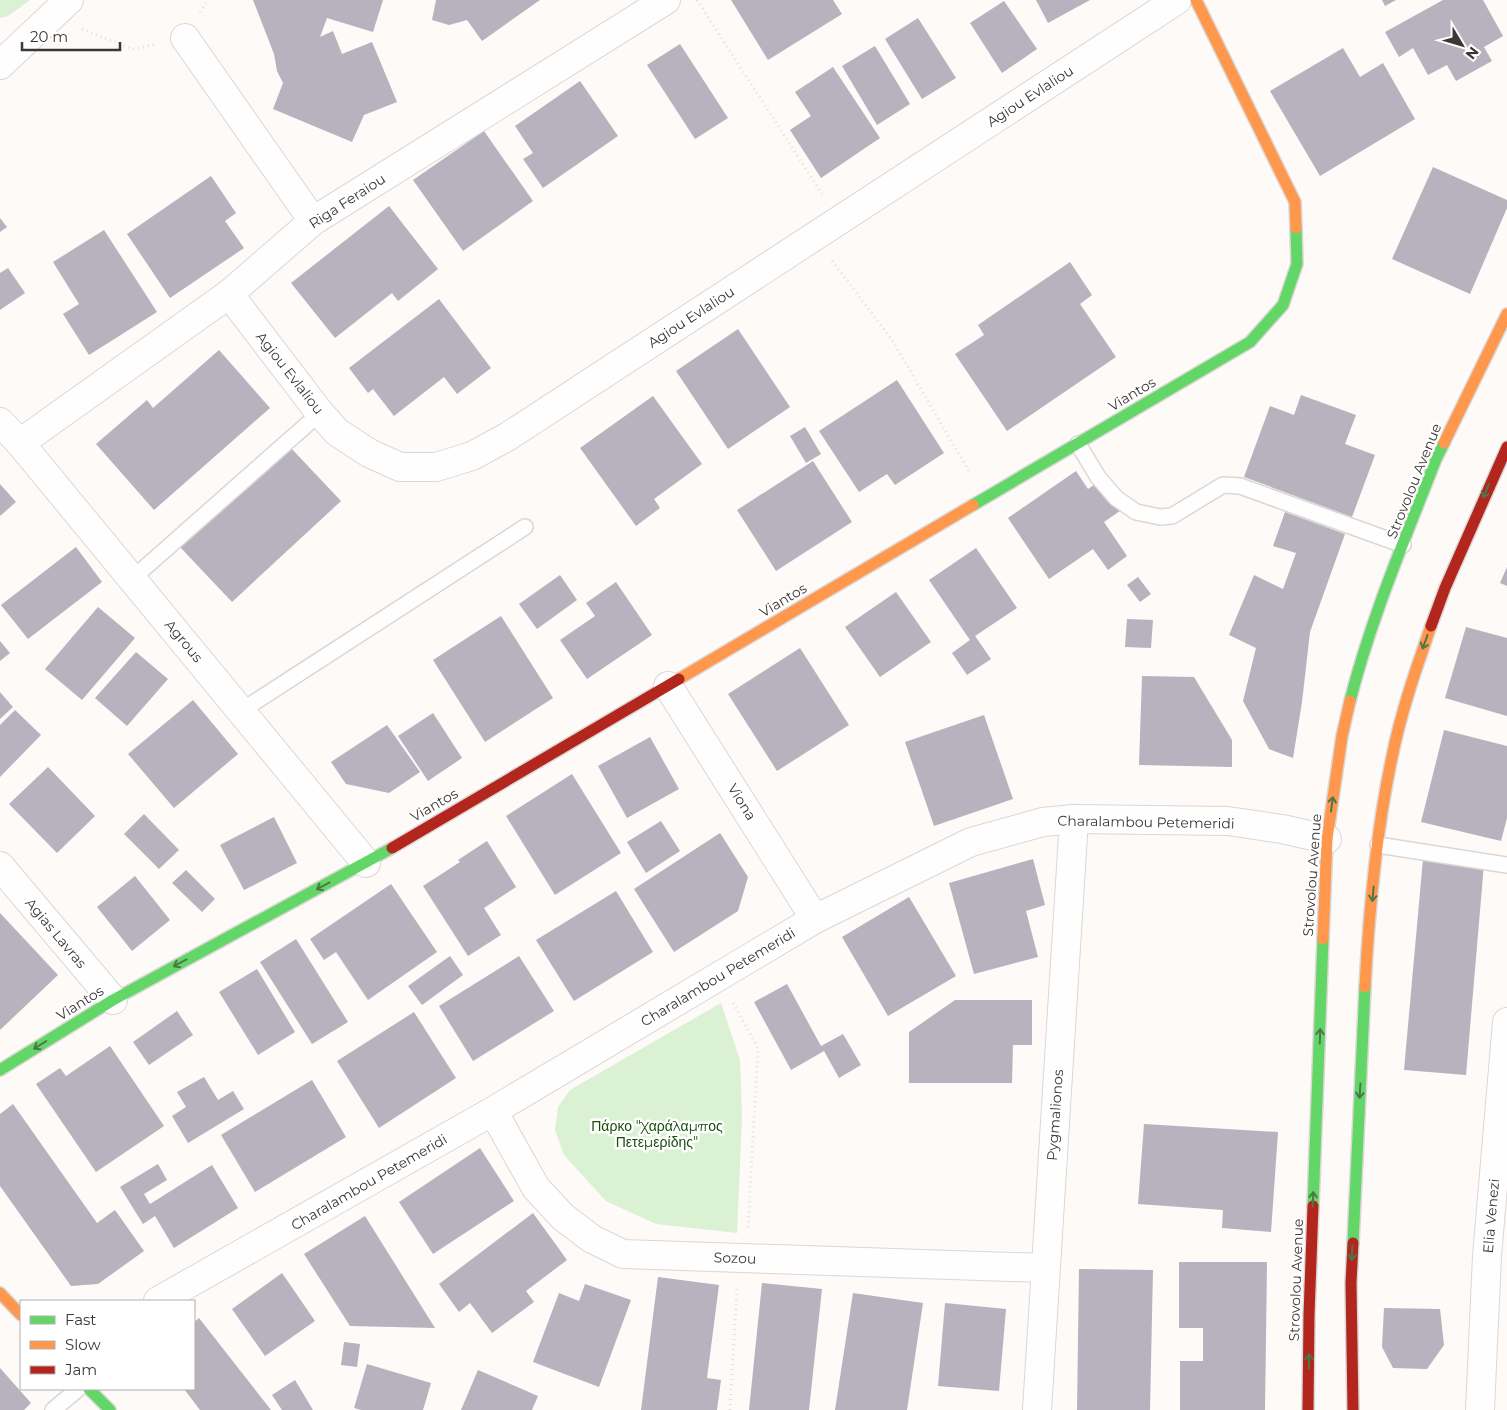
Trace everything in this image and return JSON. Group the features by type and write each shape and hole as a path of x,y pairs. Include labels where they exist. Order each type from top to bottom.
{"main road":[{"name":"Viantos","path":"0,1070 112,1000 366,863 1250,342 1283,305 1297,264 1294,202 1196,0"},
{"name":"Strovolou Avenue","path":"1308,1410 1309,1314 1327,839 1342,736 1357,674 1375,617 1436,459 1507,314"},
{"path":"1353,1410 1351,1283 1367,956 1379,828 1392,756 1416,668 1444,588 1507,447"},
{"path":"0,1293 20,1315"},
{"path":"90,1390 110,1410"}],"street":[{"name":"Riga Feraiou","path":"20,443 229,294 313,221 666,0"},
{"name":"Agiou Evlaliou","path":"229,294 320,414 337,432 369,453 400,467 436,467 472,456 507,437 1177,0"},
{"path":"0,65 60,8"},
{"path":"185,38 313,221"},
{"name":"Agrous","path":"0,422 20,443 366,863"},
{"name":"Viona","path":"668,686 815,919"},
{"name":"Charalambou Petemeridi","path":"160,1300 493,1111 815,919 971,842 1043,822 1074,819 1228,822 1327,839"},
{"name":"Pygmalionos","path":"1037,1410 1044,1268 1074,819"},
{"name":"Agias Lavras","path":"0,866 112,1000"},
{"name":"Elia Venezi","path":"1480,1410 1487,1256 1507,1022"},
{"name":"Sozou","path":"493,1111 536,1188 564,1217 592,1239 623,1254 1044,1268"}],"lane":[{"path":"132,579 320,414"},
{"path":"1078,444 1098,477 1116,498 1136,512 1160,517 1172,516 1223,485 1240,486 1403,545"},
{"path":"242,711 525,527"},
{"path":"1378,845 1507,866"},
{"path":"53,1410 77,1390"}],"path":[{"path":"697,0 838,220"},
{"path":"60,8 133,49 185,38"},
{"path":"813,237 892,340 984,499"},
{"path":"719,976 758,1048 730,1410"}],"green space":[{"path":"0,0 30,0 8,16 0,18"},
{"name":"Πάρκο \"Χαράλαμπος Πετεμερίδης\"","path":"721,1003 740,1060 742,1117 737,1233 656,1224 606,1201 564,1155 555,1130 558,1107 570,1090"}],"building":[{"path":"253,0 383,0 373,32 327,18 320,37 333,31 342,54 372,42 397,102 364,115 352,142 273,109 283,83 277,71 274,54"},
{"path":"436,0 540,0 482,41 467,20 449,25 432,20"},
{"path":"731,0 833,0 842,14 768,60"},
{"path":"1036,0 1090,0 1048,23"},
{"path":"1382,0 1396,0 1385,6"},
{"path":"1443,0 1483,0 1503,36 1484,47 1492,61 1456,81 1447,65 1428,75 1413,48 1399,57 1385,32"},
{"path":"1004,1 1037,49 1002,73 970,23"},
{"path":"918,18 956,78 922,99 885,39"},
{"path":"680,44 728,118 695,139 647,65"},
{"path":"875,46 910,104 877,125 842,66"},
{"path":"1343,48 1360,77 1383,63 1415,119 1320,176 1270,91"},
{"path":"833,67 880,138 821,178 790,130 811,116 795,92"},
{"path":"580,81 618,136 543,188 523,159 533,153 515,126"},
{"path":"484,131 533,201 463,251 413,180"},
{"path":"1433,167 1507,200 1507,208 1470,294 1392,259"},
{"path":"211,176 236,213 225,221 244,248 170,298 127,234"},
{"path":"389,206 438,269 398,301 392,293 335,338 291,283"},
{"path":"0,218 7,227 0,232"},
{"path":"104,230 157,312 89,355 63,314 79,304 53,262"},
{"path":"1070,262 1092,295 1080,304 1116,357 1007,431 955,354 984,335 978,325"},
{"path":"8,268 25,293 0,310 0,273"},
{"path":"439,299 491,368 457,394 444,377 394,416 373,389 368,393 349,368"},
{"path":"738,329 790,407 728,449 676,371"},
{"path":"219,350 270,408 154,510 96,444 147,400 153,408"},
{"path":"897,380 944,453 895,485 887,474 859,492 819,431"},
{"path":"1301,395 1356,415 1345,444 1375,455 1352,517 1244,477 1270,406 1294,415"},
{"path":"653,396 702,464 654,499 660,508 636,526 580,448"},
{"path":"805,427 821,454 806,463 790,436"},
{"path":"289,446 341,501 232,602 180,547"},
{"path":"813,461 852,522 776,571 737,510"},
{"path":"1076,471 1088,489 1100,481 1120,511 1104,522 1127,556 1108,570 1093,549 1049,579 1008,518"},
{"path":"0,484 16,502 0,516"},
{"path":"1285,512 1345,534 1310,632 1293,758 1269,749 1243,701 1256,648 1229,635 1254,575 1283,589 1296,553 1273,546"},
{"path":"76,547 102,582 28,639 1,605"},
{"path":"976,548 1017,608 975,636 991,659 967,675 952,653 970,640 929,580"},
{"path":"1507,567 1507,586 1500,583"},
{"path":"560,575 577,600 537,629 519,604"},
{"path":"1138,577 1151,594 1140,602 1127,585"},
{"path":"616,582 652,635 587,679 560,640 595,616 586,603"},
{"path":"896,592 931,642 880,677 845,627"},
{"path":"98,607 135,638 82,700 45,669"},
{"path":"501,616 553,698 485,742 433,660"},
{"path":"1127,619 1153,620 1151,648 1125,647"},
{"path":"1466,627 1507,638 1507,716 1445,698"},
{"path":"0,641 10,653 0,661"},
{"path":"800,648 849,725 777,771 728,694"},
{"path":"136,652 168,679 127,726 95,698"},
{"path":"1142,676 1194,677 1232,740 1232,767 1139,765"},
{"path":"0,692 13,707 0,719"},
{"path":"193,700 238,754 174,808 128,754"},
{"path":"15,710 41,735 0,777 0,725"},
{"path":"433,713 462,758 428,781 398,736"},
{"path":"984,715 1013,799 934,826 905,742"},
{"path":"387,725 420,772 389,793 346,784 331,762"},
{"path":"1444,730 1507,746 1507,818 1501,841 1421,822"},
{"path":"650,737 679,789 627,818 598,766"},
{"path":"48,767 95,816 57,853 9,804"},
{"path":"572,774 621,853 555,895 506,816"},
{"path":"144,814 179,850 159,869 124,834"},
{"path":"274,817 297,863 244,890 220,845"},
{"path":"661,821 680,851 646,873 627,842"},
{"path":"720,833 748,877 738,911 674,952 634,889"},
{"path":"487,841 516,887 484,908 501,935 468,956 423,886 460,862 458,860"},
{"path":"1033,859 1045,905 1026,911 1038,957 974,974 949,883"},
{"path":"1423,859 1484,864 1466,1075 1404,1070"},
{"path":"186,870 215,899 202,912 172,883"},
{"path":"135,876 170,920 132,951 97,907"},
{"path":"391,884 437,952 368,1000 336,952 324,960 310,939"},
{"path":"616,891 653,952 574,1001 536,940"},
{"path":"909,897 956,976 888,1016 842,937"},
{"path":"0,913 58,975 0,1030"},
{"path":"296,939 348,1022 312,1044 260,962"},
{"path":"450,956 463,975 422,1005 408,986"},
{"path":"519,956 554,1011 473,1061 439,1006"},
{"path":"257,969 295,1032 258,1055 219,992"},
{"path":"787,984 821,1046 843,1034 861,1065 839,1078 824,1051 791,1070 754,1002"},
{"path":"955,1000 1032,1000 1032,1045 1013,1045 1012,1083 909,1083 909,1032"},
{"path":"177,1011 193,1035 149,1065 133,1042"},
{"path":"414,1012 456,1078 379,1128 337,1061"},
{"path":"110,1046 164,1126 96,1172 36,1084 60,1068 66,1076"},
{"path":"204,1077 218,1100 233,1091 244,1109 188,1143 172,1116 186,1107 177,1092"},
{"path":"312,1080 346,1137 255,1192 221,1135"},
{"path":"13,1104 97,1223 115,1210 144,1251 98,1284 71,1286 0,1186 0,1114"},
{"path":"1144,1124 1278,1132 1271,1232 1222,1228 1223,1210 1138,1204"},
{"path":"480,1148 514,1201 433,1254 399,1202"},
{"path":"158,1164 167,1180 144,1194 150,1204 212,1165 238,1208 174,1248 155,1216 143,1224 120,1187"},
{"path":"533,1213 567,1260 526,1291 534,1302 492,1333 470,1303 459,1312 439,1284"},
{"path":"365,1216 435,1328 350,1326 304,1254"},
{"path":"1179,1262 1267,1262 1265,1410 1180,1410 1180,1361 1203,1361 1203,1328 1179,1328"},
{"path":"1079,1269 1153,1270 1150,1410 1077,1410"},
{"path":"282,1273 315,1321 265,1356 232,1309"},
{"path":"658,1277 719,1285 707,1378 721,1380 717,1410 641,1410"},
{"path":"762,1283 822,1289 809,1410 749,1410"},
{"path":"585,1284 631,1300 599,1387 533,1362 559,1293 579,1301"},
{"path":"853,1293 923,1303 907,1410 835,1410"},
{"path":"945,1303 1006,1309 999,1391 938,1386"},
{"path":"1384,1308 1440,1309 1444,1345 1427,1369 1393,1368 1382,1347"},
{"path":"199,1318 271,1410 200,1410 185,1390 195,1390 195,1321"},
{"path":"344,1342 360,1344 357,1367 341,1365"},
{"path":"367,1364 431,1383 423,1410 361,1410 354,1408"},
{"path":"0,1368 31,1403 24,1410 0,1410"},
{"path":"478,1370 538,1396 532,1410 461,1410"},
{"path":"295,1380 313,1410 282,1410 272,1395"}],"traffic: fast":[{"path":"973,505 1250,342 1283,305 1297,264 1296,228"},
{"path":"1350,701 1358,670 1389,579 1444,443"},
{"path":"0,1070 113,1000 392,848"},
{"path":"1313,1206 1323,939"},
{"path":"1353,1243 1365,987"},
{"path":"90,1390 110,1410"}],"traffic: slow":[{"path":"1196,0 1295,202 1296,228"},
{"path":"1444,443 1507,314"},
{"path":"679,679 973,505"},
{"path":"1365,987 1374,871 1386,785 1404,707 1431,626"},
{"path":"1323,939 1327,839 1342,736 1350,701"},
{"path":"0,1293 20,1314"}],"traffic: jam":[{"path":"1431,626 1445,588 1507,447"},
{"path":"392,848 679,679"},
{"path":"1308,1410 1313,1206"},
{"path":"1353,1243 1351,1283 1353,1410"}]}
